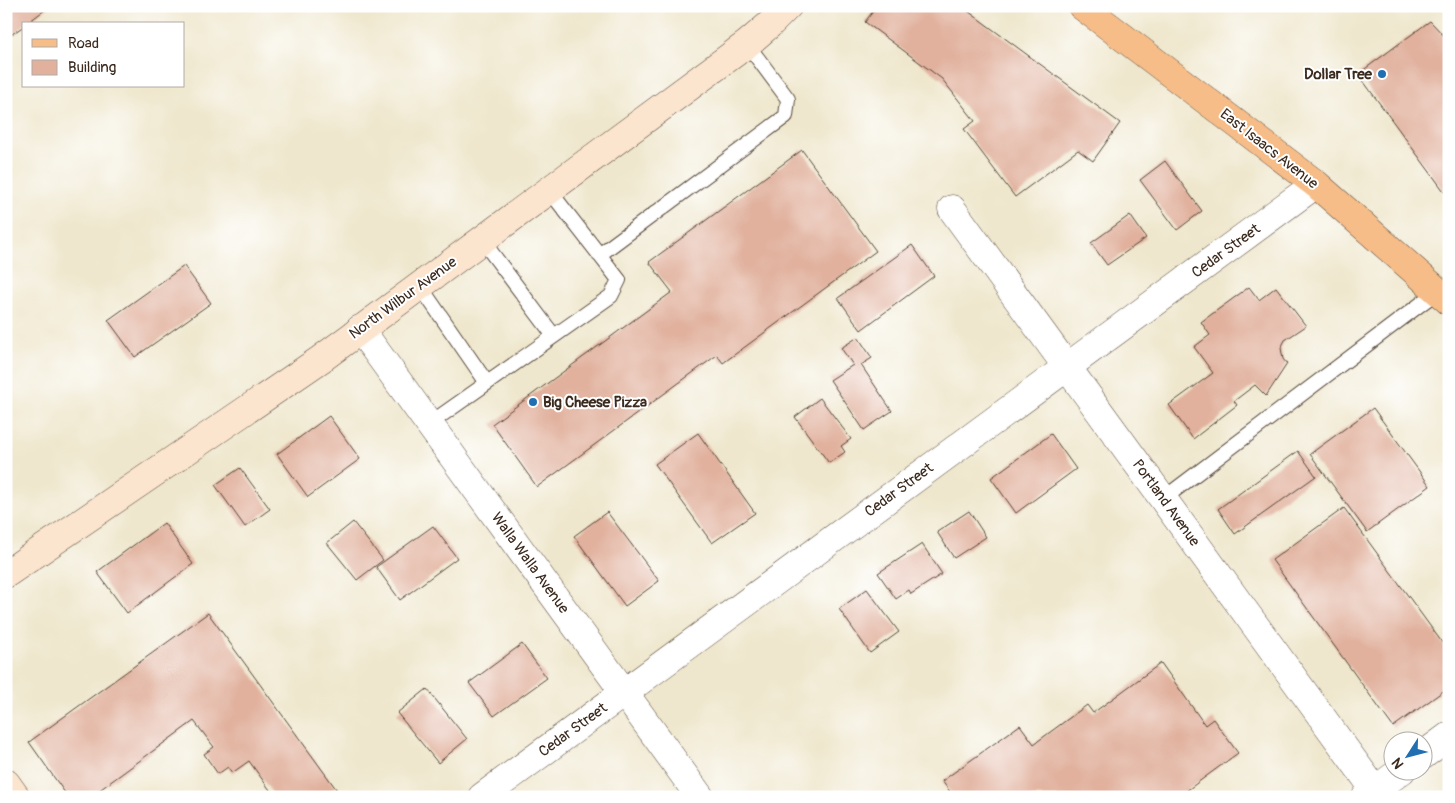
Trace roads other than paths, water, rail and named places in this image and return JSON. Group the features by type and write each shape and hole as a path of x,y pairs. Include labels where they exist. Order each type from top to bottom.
{"main road":[{"name":"North Wilbur Avenue","path":"6,574 320,359 746,44 788,6"},
{"name":"East Isaacs Avenue","path":"1082,6 1316,184 1443,296"},
{"path":"6,783 16,797"}],"street":[{"name":"Cedar Street","path":"482,797 1316,184"},
{"name":"Portland Avenue","path":"952,209 1163,498 1374,794"},
{"name":"Walla Walla Avenue","path":"360,329 700,797"},
{"path":"1432,749 1449,736"},
{"path":"1374,794 1390,780"}],"lane":[{"path":"599,255 786,116 788,99 746,44"},
{"path":"429,424 611,296 619,280 549,190"},
{"path":"482,240 554,336"},
{"path":"420,286 487,383"},
{"path":"1163,498 1443,296"}],"place":[{"name":"Dollar Tree","path":"1382,74"},
{"name":"Big Cheese Pizza","path":"533,402"}]}
